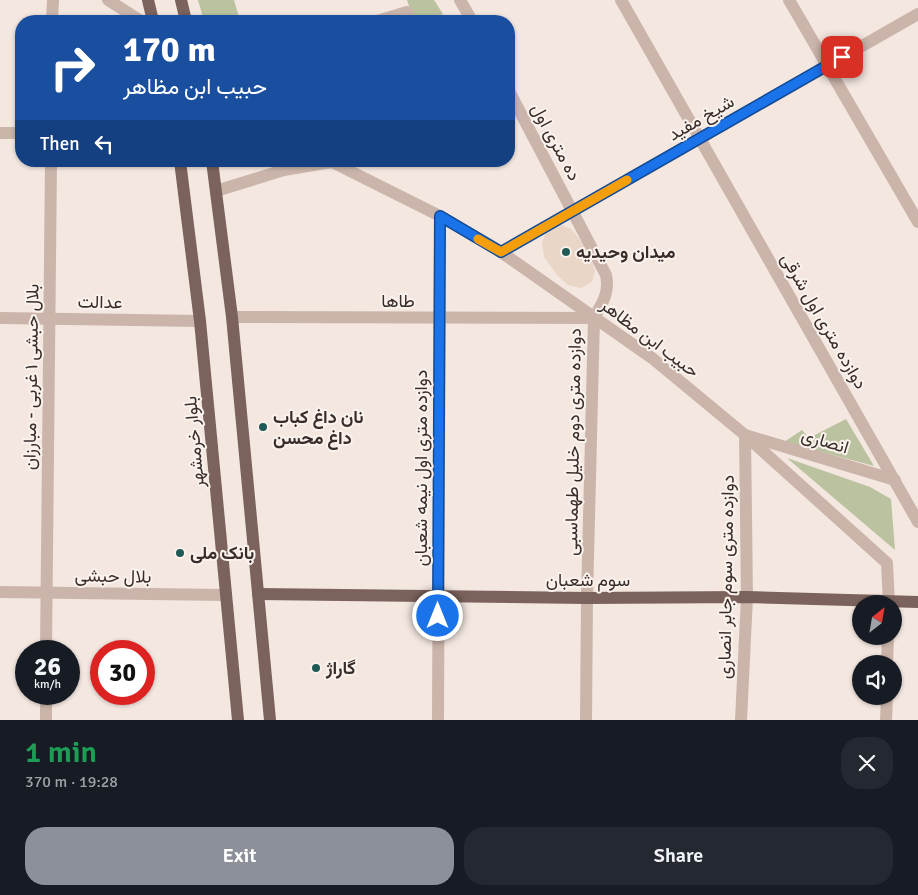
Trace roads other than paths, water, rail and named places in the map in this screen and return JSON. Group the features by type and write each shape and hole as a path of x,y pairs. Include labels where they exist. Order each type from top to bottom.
{"main road":[{"path":"148,0 152,15"},
{"path":"181,0 185,15"},
{"name":"بلوار خرمشهر","path":"181,167 200,321 238,720"},
{"path":"213,167 232,318 270,720"},
{"name":"سوم شعبان","path":"258,594 747,598 852,601"},
{"name":"سوم شعبان","path":"902,602 918,602"}],"street":[{"path":"52,15 53,0"},
{"path":"108,0 132,15"},
{"path":"460,0 469,15"},
{"name":"دوازده متری اول شرقی","path":"621,0 918,522"},
{"path":"789,0 918,222"},
{"path":"397,15 407,12"},
{"name":"شیخ مفید","path":"501,252 918,14"},
{"name":"ده متری اول","path":"515,102 606,275 608,284 605,299 594,318"},
{"path":"0,134 15,133"},
{"name":"بلال حبشی ۱ غربی - مبارزان","path":"46,640 51,167"},
{"name":"حبیب ابن مظاهر","path":"216,191 284,170 302,167"},
{"name":"حبیب ابن مظاهر","path":"341,167 440,216 501,252 652,358 745,435 886,563 888,595"},
{"name":"دوازده متری اول نیمه شعبان","path":"438,720 440,216"},
{"name":"عدالت","path":"0,318 200,321"},
{"name":"طاها","path":"232,318 594,318"},
{"name":"دوازده متری دوم خلیل طهماسبی","path":"586,720 594,318"},
{"name":"انصاری","path":"745,435 894,480"},
{"name":"دوازده متری سوم جابر انصاری","path":"741,720 747,598 745,435"},
{"name":"بلال حبشی","path":"0,592 226,595"},
{"path":"46,705 46,720"},
{"path":"886,720 887,705"}],"place":[{"name":"میدان وحیدیه","path":"566,252"},
{"name":"نان داغ کباب داغ محسن","path":"263,427"},
{"name":"بانک ملی","path":"180,553"},
{"name":"گاراژ","path":"316,668"}]}
